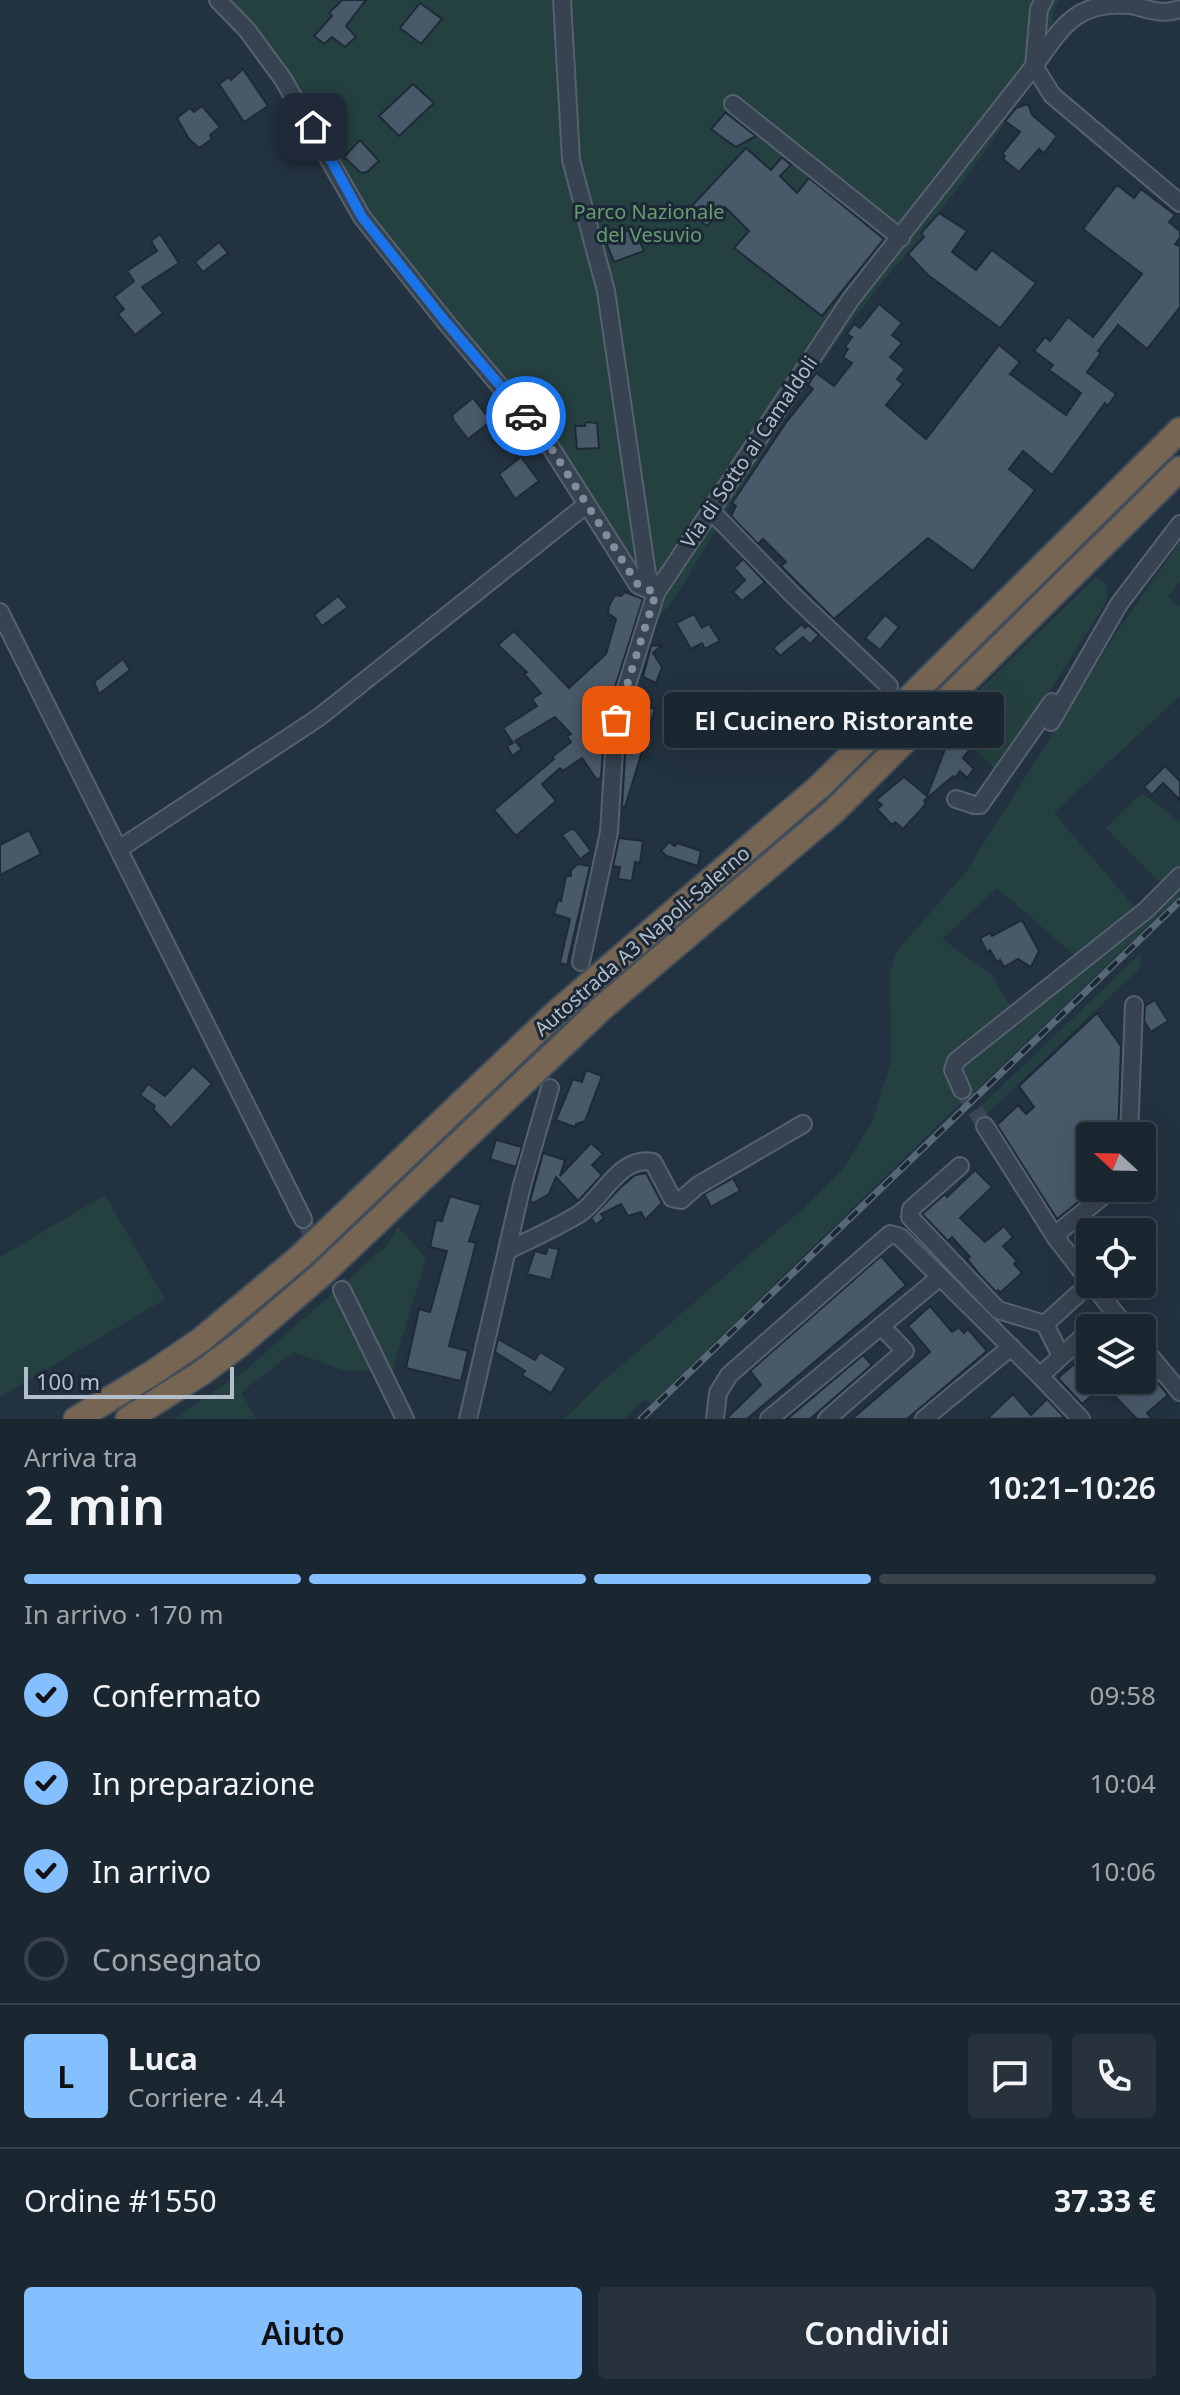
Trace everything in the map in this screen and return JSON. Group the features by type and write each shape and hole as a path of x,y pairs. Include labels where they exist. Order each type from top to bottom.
{"highway":[{"name":"Autostrada A3 Napoli-Salerno","path":"76,1419 201,1340 300,1257 558,1011 819,787 1180,430"},
{"name":"Autostrada A3 Napoli-Salerno","path":"128,1419 200,1374 239,1345 322,1274 603,1007 833,812 1180,469"}],"street":[{"path":"218,0 247,30 283,79 362,217 444,320 534,424 638,585 656,593"},
{"path":"562,0 571,160 606,291 647,574 656,593"},
{"name":"Via di Sotto ai Camaldoli","path":"581,962 609,832 616,720 656,593 851,299 1069,17 1092,2 1114,1 1163,14 1180,9"},
{"path":"1037,3 1034,66 1052,95 1180,203"},
{"path":"733,104 901,238"},
{"path":"119,849 318,718 586,505"},
{"path":"711,511 795,597 889,686"},
{"path":"1051,722 1119,604 1180,524"},
{"path":"0,612 303,1219"},
{"path":"956,799 980,805 1018,754 1046,708 1078,675"},
{"path":"962,1090 953,1070 956,1061 1146,910 1180,876"},
{"path":"1130,1122 1134,1005"},
{"path":"468,1419 522,1185 550,1088"},
{"path":"507,1251 581,1213 606,1184 624,1170 646,1161 653,1162 672,1198 681,1200 697,1186 803,1124"},
{"path":"985,1126 1076,1271"},
{"path":"960,1166 911,1209 910,1217 998,1310 1045,1324 1061,1356"},
{"path":"1056,1238 1061,1230 1096,1202"},
{"path":"715,1419 718,1393 729,1375 890,1234 900,1237 1081,1419"},
{"path":"769,1419 940,1277"},
{"path":"342,1290 405,1419"},
{"path":"1045,1324 1076,1296"},
{"path":"1097,1298 1113,1314"},
{"path":"827,1419 905,1351 881,1326"},
{"path":"1040,1376 1076,1342"},
{"path":"924,1419 1011,1347"},
{"path":"1156,1363 1180,1392"}],"green space":[{"name":"Parco Nazionale del Vesuvio","path":"210,0 1059,0 1052,21 1057,42 976,164 921,233 923,236 844,332 659,618 530,432 397,270 283,90 240,30"},
{"path":"1180,542 1180,581 1168,597 1180,607 1180,696 1054,813 1138,911 1080,960 997,888 942,939 992,975 1012,1009 952,1076 964,1100 651,1404 645,1399 624,1419 564,1419 601,1383 805,1207 843,1169 872,1122 891,1063 890,972 896,952 965,873 1120,627"},
{"path":"1096,577 1108,587 1105,604 998,772 976,751 981,717 966,703"},
{"path":"1142,793 1180,822 1180,870 1165,887 1106,828"},
{"path":"1180,882 1180,895 969,1097 956,1073 959,1062"},
{"path":"1141,953 1139,969 978,1122 972,1115"},
{"path":"105,1195 165,1299 0,1397 0,1257"},
{"path":"398,1227 426,1258 392,1372 342,1370 294,1352 241,1392 256,1419 174,1419 247,1369 385,1247"}],"building":[{"path":"342,0 366,0 346,26 356,37 345,47 332,37 324,44 314,36"},
{"path":"420,3 442,19 421,44 400,28"},
{"path":"243,69 268,106 244,122 219,84 229,77 231,80"},
{"path":"413,84 434,103 399,136 379,116"},
{"path":"1028,104 1032,115 1057,136 1044,153 1039,149 1019,172 1003,159 1005,156 1002,154 1020,132 1005,121 1016,108"},
{"path":"202,106 220,127 210,135 212,139 199,148 189,139 177,118 190,108 194,112"},
{"path":"726,112 756,136 736,147 711,129"},
{"path":"360,140 379,161 367,172 361,173 344,157"},
{"path":"746,148 771,170 782,157 791,165 780,176 797,193 809,178 884,239 822,316 734,248 749,231 725,207 707,226 687,211"},
{"path":"1117,185 1134,198 1141,189 1175,215 1169,222 1180,231 1180,238 1175,244 1180,246 1180,307 1147,349 1118,325 1087,372 1116,394 1108,406 1105,403 1052,475 1023,451 1009,469 1035,490 973,571 928,538 834,619 781,566 786,562 763,539 758,544 731,516 736,506 732,503 787,421 813,389 808,385 816,373 834,386 852,363 843,357 852,337 847,334 854,324 860,328 879,304 902,323 892,335 902,343 890,357 905,369 897,379 903,384 886,405 926,439 999,345 1020,362 1010,374 1066,415 1081,393 1049,370 1053,365 1034,351 1045,337 1050,341 1068,317 1093,337 1142,274 1083,229"},
{"path":"939,213 967,231 952,252 976,270 992,250 1036,283 1000,328 928,275 908,254 924,237 921,233"},
{"path":"634,228 644,251 614,262 605,240"},
{"path":"160,234 179,263 142,287 163,313 135,335 118,314 124,309 114,297 134,281 127,271 157,251 151,241"},
{"path":"219,242 228,253 203,272 195,262"},
{"path":"473,398 491,421 468,439 452,415"},
{"path":"586,422 597,423 599,448 577,449 575,426 585,426"},
{"path":"521,457 539,481 515,499 499,474"},
{"path":"743,559 765,582 742,601 733,592 745,580 734,568"},
{"path":"625,592 643,599 615,687 592,708 605,723 601,777 597,780 582,758 563,771 560,768 542,784 556,801 516,836 494,810 554,759 552,757 571,742 567,736 571,734 555,717 515,741 522,749 512,756 507,746 513,743 503,728 537,706 532,699 541,693 524,674 527,672 498,645 514,631 569,688 606,654 616,619 608,613 609,606 615,595 621,596"},
{"path":"338,596 348,607 322,626 314,615"},
{"path":"694,614 702,628 709,624 720,641 705,649 702,643 691,649 676,623"},
{"path":"885,615 899,627 880,650 865,638"},
{"path":"802,624 805,628 808,625 819,635 810,644 803,637 780,656 773,648"},
{"path":"662,645 653,653 662,667 656,683 643,677 651,646"},
{"path":"123,659 130,670 99,694 94,682"},
{"path":"855,688 868,700 844,727 847,729 835,745 831,742 825,750 812,741"},
{"path":"747,689 762,710 739,729 733,719 723,725 717,710"},
{"path":"639,697 652,700 651,708 655,709 625,807 622,807 627,722 632,722"},
{"path":"963,713 973,723 969,728 980,737 963,758 974,769 967,778 960,771 955,778 953,776 924,801 926,804 903,829 895,822 892,825 877,809 882,805 876,800 904,777 927,796 948,741 942,735"},
{"path":"1165,766 1180,781 1180,800 1163,783 1152,795 1144,787"},
{"path":"571,829 591,851 580,859 562,835"},
{"path":"29,830 41,854 0,875 0,845"},
{"path":"619,838 643,841 640,863 635,862 632,881 618,879 620,867 613,866"},
{"path":"669,842 701,851 698,866 667,856 661,851"},
{"path":"578,864 590,866 567,965 560,963 570,919 554,914 558,900 561,901 566,876 571,876 571,870"},
{"path":"1022,920 1039,951 1031,967 1018,959 1004,967 990,950 987,952 980,938 990,933 992,936"},
{"path":"1155,1000 1168,1021 1151,1032 1144,1021 1145,1006"},
{"path":"1097,1013 1121,1046 1118,1122 1076,1122 1078,1202 1057,1219 997,1125 1018,1105 1026,1114 1034,1107 1019,1086"},
{"path":"193,1066 212,1084 171,1128 153,1109 155,1106 140,1095 148,1084 165,1096"},
{"path":"586,1070 602,1076 585,1121 575,1127 556,1120 573,1079 582,1082"},
{"path":"496,1140 522,1147 516,1167 490,1159"},
{"path":"591,1143 603,1154 592,1165 602,1175 578,1201 556,1177 549,1194 533,1203 530,1201 543,1153 565,1160 560,1176"},
{"path":"975,1170 992,1187 960,1218 985,1242 1004,1226 1013,1237 1003,1246 1017,1261 1014,1264 1022,1273 1000,1293 980,1275 967,1259 970,1257 952,1237 948,1241 922,1214 945,1194 947,1197"},
{"path":"646,1173 662,1203 645,1220 641,1212 628,1216 621,1204 601,1214 604,1218 596,1225 591,1218 635,1175"},
{"path":"733,1178 740,1191 711,1207 704,1194"},
{"path":"450,1196 481,1205 469,1241 476,1243 449,1346 468,1351 461,1381 406,1368 419,1309 430,1312 447,1251 430,1247 436,1220 442,1221"},
{"path":"548,1247 559,1249 551,1280 527,1274 535,1251 546,1254"},
{"path":"881,1256 906,1285 747,1419 726,1419 761,1385 750,1371"},
{"path":"930,1306 952,1332 959,1327 964,1333 968,1329 987,1351 907,1419 852,1419 930,1352 908,1326"},
{"path":"498,1339 535,1360 540,1352 566,1368 551,1393 522,1375 525,1371 495,1352"},
{"path":"863,1355 872,1365 810,1419 787,1419"},
{"path":"1076,1362 1076,1394 1094,1394 1082,1404 1058,1378"},
{"path":"1156,1380 1168,1395 1147,1413 1152,1419 1137,1419 1113,1394 1156,1394"},
{"path":"1013,1394 1031,1415 1047,1399 1065,1418 987,1419"}],"tunnel":[{"path":"962,1090 985,1126"},
{"path":"303,1219 342,1290"}],"railway":[{"path":"641,1419 1180,901"}],"way so far":[{"path":"526,416 548,443 638,585 656,593 616,720"}],"place":[{"name":"El Cucinero Ristorante","path":"616,720"}],"route":[{"path":"313,127 362,217 526,416"}]}
